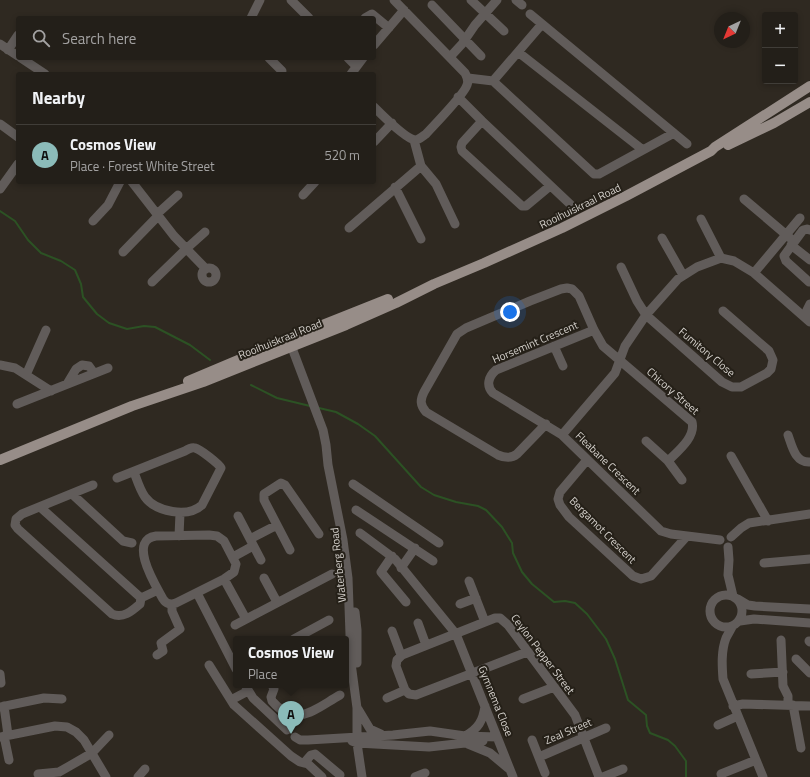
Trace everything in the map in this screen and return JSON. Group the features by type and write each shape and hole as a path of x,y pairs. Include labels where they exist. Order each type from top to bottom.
{"main road":[{"name":"Rooihuiskraal Road","path":"0,460 132,406 151,395 290,343 354,312 414,289 434,284 497,258 562,228 711,151 810,86"},
{"name":"Rooihuiskraal Road","path":"711,151 716,151 774,123 810,102"}],"street":[{"path":"252,16 260,0"},
{"path":"291,0 307,16"},
{"path":"376,110 406,136 414,140 426,134 458,98 466,88 468,78 450,57 394,0"},
{"path":"470,0 504,31"},
{"path":"450,57 497,0"},
{"path":"432,5 482,56"},
{"path":"376,43 404,10"},
{"path":"530,14 687,144"},
{"path":"376,17 389,28"},
{"path":"492,81 542,24"},
{"path":"8,50 16,38"},
{"path":"0,44 16,55"},
{"path":"518,52 643,150"},
{"path":"24,60 42,72"},
{"path":"271,60 282,70"},
{"path":"350,60 356,66"},
{"path":"352,72 361,60"},
{"path":"468,78 492,81 591,173 596,175 674,134"},
{"path":"458,98 571,205"},
{"path":"482,121 462,143 462,151 522,206 526,206 550,186"},
{"path":"376,140 392,123"},
{"path":"0,124 16,135"},
{"path":"414,140 421,166 436,184 455,224"},
{"path":"349,228 421,166"},
{"path":"0,189 16,167"},
{"path":"93,221 108,205 119,184"},
{"path":"134,184 157,215 206,269"},
{"path":"302,195 313,184"},
{"path":"395,187 421,239"},
{"path":"123,252 157,215 178,196"},
{"path":"744,199 786,235 810,260"},
{"path":"754,273 800,218"},
{"path":"701,219 721,258 734,260 754,273 808,320"},
{"path":"809,282 784,258 785,253 803,230 810,230"},
{"path":"152,282 186,248 205,232"},
{"path":"662,238 682,275"},
{"name":"Fleabane Crescent","path":"720,540 668,533 658,529 562,435 609,381 618,367 625,346 646,315 674,282 682,275 704,264 721,258"},
{"path":"621,267 637,301 646,315"},
{"name":"Chicory Street","path":"546,424 517,454 512,457 506,457 498,455 426,412 421,405 421,397 454,336 459,332 561,289 567,288 572,289 579,296 594,330 604,346 692,422 694,427 692,433 668,461"},
{"path":"808,320 807,310 810,304"},
{"name":"Fumitory Close","path":"646,315 722,382 732,387 741,387 767,373 771,369 774,360 769,351 723,311"},
{"path":"26,375 46,330"},
{"name":"Horsemint Crescent","path":"562,435 493,393 489,388 489,377 496,370 594,330"},
{"name":"Waterberg Road","path":"290,343 319,416 326,445 328,465 345,557 350,611 351,663 355,684 357,740 362,777"},
{"path":"554,346 563,366"},
{"path":"17,404 67,384 80,365 86,364 94,373 108,368"},
{"path":"0,365 13,367 51,391"},
{"path":"788,435 798,459 805,463 810,462"},
{"path":"646,441 668,461 682,480"},
{"path":"117,478 194,448 219,464 221,470 202,505 180,513 158,507 147,500 134,472"},
{"path":"731,456 768,521"},
{"name":"Bergamot Crescent","path":"587,460 560,492 558,499 560,505 569,516 632,576 641,579 651,576 687,536"},
{"path":"290,550 264,502 263,497 264,494 279,484 282,483 319,534"},
{"path":"353,484 394,524 415,548 433,561"},
{"path":"93,485 22,514 16,518 14,523 18,530 112,614 118,616 131,612 140,604 141,598"},
{"path":"72,494 123,541 132,543"},
{"path":"40,507 141,598"},
{"path":"356,510 439,543"},
{"path":"179,536 180,513"},
{"path":"731,537 746,525 810,514"},
{"path":"238,516 261,560"},
{"path":"233,557 277,525"},
{"name":"Gymnema Close","path":"360,533 392,556 456,634 512,773"},
{"path":"728,547 722,545 720,540 723,536 728,535 731,537"},
{"path":"217,536 223,540 233,557 236,564 235,571 224,579 172,604 164,601 158,590 145,562 144,548 145,542 151,537 217,536"},
{"path":"724,648 723,638 719,626 711,618 710,607 720,595 728,575 728,547 732,542 731,537"},
{"path":"401,568 415,548"},
{"path":"392,556 381,572 406,602"},
{"path":"764,563 810,559"},
{"path":"235,625 332,574"},
{"path":"728,575 736,598 743,608 742,617 726,639 722,665 723,679 762,777"},
{"path":"264,578 277,602"},
{"path":"224,579 246,619"},
{"path":"469,581 485,622"},
{"path":"141,598 158,590"},
{"path":"197,593 233,663"},
{"path":"720,595 727,594 748,605 810,609"},
{"path":"460,604 476,598"},
{"path":"157,655 163,651 161,643 180,629 172,610 172,604"},
{"name":"Ceylon Pepper Street","path":"401,655 485,622 497,618 504,620 575,716 599,777"},
{"path":"719,626 723,627 754,619 810,623"},
{"path":"300,636 329,620"},
{"path":"418,623 426,645"},
{"path":"392,631 401,655 397,660 396,666 405,690 409,694 416,695 527,652"},
{"path":"781,640 783,687 788,696 801,748"},
{"path":"796,660 810,673"},
{"path":"209,665 234,705 290,756 311,767 322,777"},
{"path":"751,674 783,672"},
{"path":"523,699 554,687"},
{"path":"231,700 246,688 253,698 287,730"},
{"path":"275,688 271,697 272,701 286,713 294,716 304,715 340,695"},
{"path":"386,698 405,690"},
{"path":"9,760 4,736 2,706 44,698 62,699"},
{"path":"733,706 743,704 810,706"},
{"path":"464,739 479,725 484,715 485,706"},
{"path":"357,708 370,729 384,735"},
{"path":"718,725 738,716"},
{"path":"4,736 55,726 67,727 81,736 106,777"},
{"name":"Zeal Street","path":"539,757 606,728"},
{"path":"357,740 384,735 430,731 464,739 490,753 512,773"},
{"path":"412,733 413,745"},
{"path":"38,774 60,771 92,754 109,735"},
{"path":"295,737 300,740 344,738 429,747 464,739 498,738"},
{"name":"Zeal Street","path":"532,740 545,773"},
{"path":"304,763 311,755 314,754 340,775"},
{"path":"721,774 756,760"},
{"path":"138,777 145,769"},
{"path":"603,777 623,769"},
{"path":"415,777 425,773"}],"waterway":[{"path":"0,211 15,221 28,240 41,253 61,261 75,270 81,284 83,297 97,314 109,323 127,329 144,326 155,327 190,345 210,360"},
{"path":"251,385 277,398 310,406"},
{"path":"319,408 336,412 358,424 375,436 421,487 434,495 456,502 478,506 486,510 502,527 512,543 513,553 522,572 532,584 554,602 565,601 575,603 587,614 606,639 615,659 628,700 646,715 647,726 650,733 668,740 675,746 686,761 686,777"}],"place":[{"name":"Cosmos View","path":"291,734"}]}
